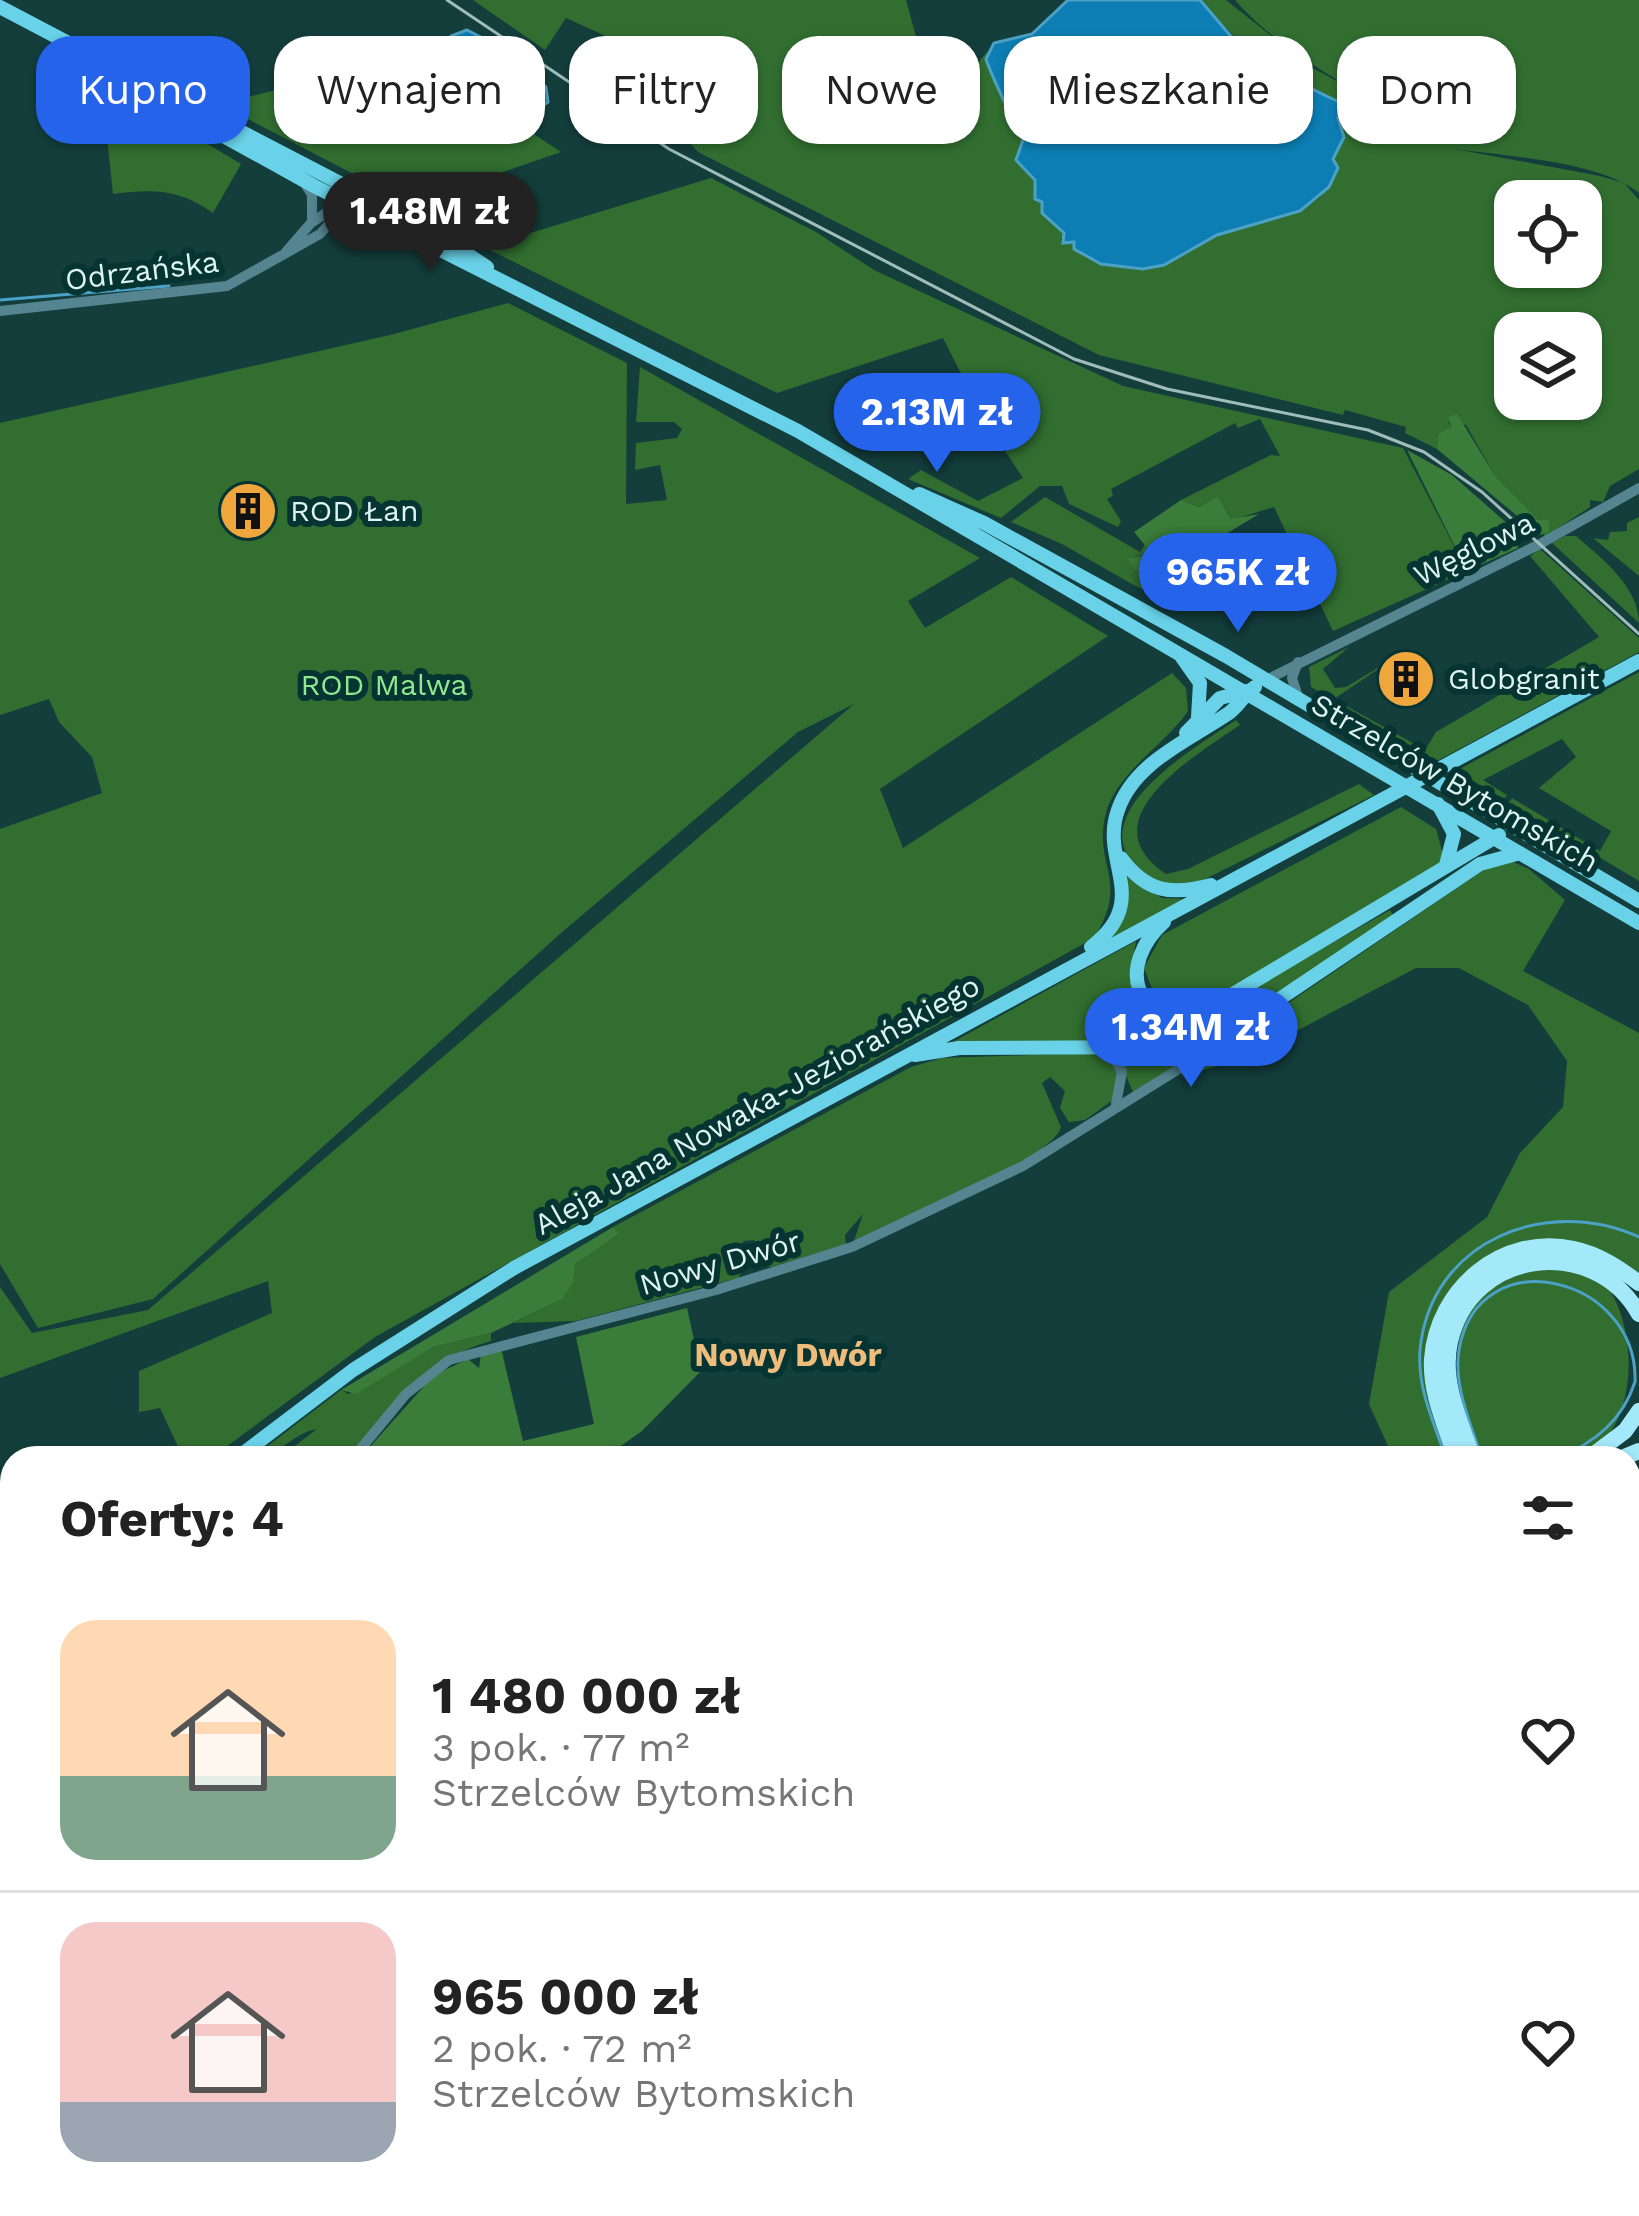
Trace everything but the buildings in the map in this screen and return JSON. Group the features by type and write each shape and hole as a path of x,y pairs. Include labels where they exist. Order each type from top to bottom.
{"highway":[{"path":"1453,1446 1432,1366 1443,1314 1464,1283 1502,1256 1557,1246 1594,1255 1639,1283"},
{"path":"1470,1446 1448,1364 1457,1318 1484,1284 1521,1264 1562,1262 1606,1278 1639,1315"},
{"path":"1605,1446 1639,1411"}],"main road":[{"name":"Strzelców Bytomskich","path":"0,8 55,36"},
{"name":"Strzelców Bytomskich","path":"250,137 337,182 381,213"},
{"name":"Strzelców Bytomskich","path":"238,144 343,201 459,247 506,281 870,472 1639,923"},
{"name":"Strzelców Bytomskich","path":"870,472 984,523 1482,805 1639,901"},
{"path":"1174,648 1200,683 1197,721"},
{"name":"Aleja Jana Nowaka-Jeziorańskiego","path":"252,1446 338,1380 477,1290 898,1058 1636,663"},
{"path":"1055,974 1114,925 1124,882 1114,830 1120,803 1138,778 1220,698 1264,681"},
{"path":"1175,746 1235,708 1247,691"},
{"path":"1235,708 1286,715"},
{"path":"1435,800 1454,834 1445,868"},
{"path":"1480,864 1492,835 1482,805"},
{"path":"1183,905 1144,940 1134,968 1136,983 1153,1007 1182,1017 1229,998 1492,835 1540,840"},
{"path":"898,1058 959,1048 1193,1045 1243,1028 1480,864 1500,854 1523,853"},
{"path":"1118,854 1142,883 1159,891 1196,889 1233,878"}],"street":[{"path":"302,179 312,195 311,223"},
{"path":"329,226 343,201 337,182"},
{"path":"283,256 311,223 343,201"},
{"path":"329,226 381,213"},
{"name":"Odrzańska","path":"0,311 211,290 254,275 329,226"},
{"name":"Węglowa","path":"1264,681 1528,550 1639,488"},
{"path":"1298,662 1293,685 1300,703"},
{"name":"Nowy Dwór","path":"363,1446 406,1394 449,1360 826,1257 1023,1166 1243,1028"},
{"path":"1098,1049 1116,1060 1124,1078 1120,1098 1111,1109"}],"green space":[{"path":"473,0 906,0 916,36 782,36 782,144 980,144 980,60 988,51 990,72 1004,92 1004,144 1023,144 1019,165 1035,181 1035,199 1045,206 1045,217 1064,233 1061,240 1074,242 1075,249 1102,264 1149,269 1217,235 1297,212 1319,198 1337,172 1333,158 1340,144 1516,144 1516,36 1337,36 1337,80 1313,64 1313,36 1273,36 1235,0 1639,0 1639,193 1625,184 1639,200 1639,469 1610,486 1603,502 1590,500 1590,507 1543,538 1549,520 1539,520 1496,477 1466,425 1448,422 1451,427 1437,449 1405,433 1406,427 1345,410 1343,415 1099,355 698,152 691,144 758,144 758,36 606,36 566,18 545,50 545,36 525,36","holes":["1455,149 1577,167 1623,183 1600,176"]},
{"path":"1200,0 1226,0 1271,36 1234,36"},
{"path":"1313,68 1337,81 1337,101 1313,89"},
{"path":"274,91 274,133 250,120 250,97"},
{"path":"545,141 561,152 411,204 296,144"},
{"path":"108,144 208,144 241,164 213,213 189,199 165,193 113,194"},
{"path":"711,178 816,232 874,270 1123,386 1403,448 1467,571 1333,631 1274,507 1232,520 1218,496 1199,507 1181,500 1271,455 1280,456 1260,419 1238,428 1235,423 1111,489 1113,496 1107,499 1121,521 1118,527 1069,504 1062,486 1040,486 1001,518 908,479 921,470 978,501 1023,478 988,425 979,422 981,413 943,338 777,393 484,247"},
{"name":"ROD Malwa","path":"508,303 627,363 626,504 667,500 660,465 635,470 636,443 677,438 682,429 674,422 636,422 640,367 980,558 908,601 925,628 1011,577 1108,636 880,789 903,848 1172,673 1186,688 1188,711 1112,798 1103,831 1110,901 1094,938 375,1337 227,1446 178,1446 160,1408 139,1412 139,1371 272,1313 268,1281 0,1378 0,1287 32,1333 148,1310 854,704 798,732 561,933 153,1299 38,1328 0,1264 0,829 102,793 92,757 59,722 49,699 0,715 0,423 390,335"},
{"path":"1457,414 1496,477 1539,520 1549,520 1549,532 1540,535 1437,449 1439,434 1451,427 1448,417"},
{"path":"1407,450 1452,475 1517,532 1518,548 1467,571"},
{"path":"1218,496 1231,519 1259,514 1163,572 1155,565 1136,571 1127,558 1148,555 1148,549 1134,532 1181,500 1199,507"},
{"path":"1045,497 1140,552 1146,543 1148,554 1128,558 1163,572 1141,589 1174,608 1062,544 1011,522"},
{"path":"1639,517 1639,576 1593,538 1608,540 1610,532 1627,531 1627,523"},
{"path":"1576,536 1618,575 1633,598 1639,623 1552,543"},
{"path":"1540,549 1639,638 1639,652 1437,761 1311,687 1309,667 1349,647 1323,669 1335,688 1346,687 1396,657 1334,699 1425,750 1436,732 1599,637 1530,556"},
{"path":"1639,672 1639,881 1509,803 1512,798 1600,851 1611,831 1539,788 1576,757 1562,739 1483,780 1507,795 1504,799 1456,771"},
{"path":"1236,720 1240,725 1176,771 1142,811 1137,832 1144,853 1166,874 1188,869 1359,784 1374,795 1189,887 1151,879 1132,863 1123,842 1125,821 1154,780"},
{"path":"1401,807 1436,829 1444,858 1434,870 1207,1003 1188,1009 1156,999 1144,968 1162,935"},
{"path":"1509,860 1529,869 1565,900 1523,971 1639,1033 1639,1276 1544,1241 1443,1300 1449,1446 1388,1446 1369,1404 1389,1292 1487,1217 1520,1153 1563,1107 1567,1061 1528,1005 1459,968 1416,968 1247,1057 1180,1077 1482,871"},
{"path":"1128,876 1162,898 1185,899 1111,939 1123,919"},
{"path":"1390,910 1394,917 1220,1031 1176,1041 953,1042 1136,941 1130,980 1143,1005 1213,1011"},
{"path":"1204,1050 1133,1092 1117,1055"},
{"path":"1096,1053 1109,1058 1119,1072 1113,1100 1085,1120 1069,1122 1060,1108 1065,1091 1050,1077 1042,1083 1061,1127 1051,1141 1002,1173 934,1206 854,1241 863,1214 845,1235 846,1244 771,1267 762,1265 754,1240 744,1241 737,1248 744,1269 738,1278 576,1321 513,1323 561,1300 574,1264 618,1235 613,1227 911,1067 942,1058"},
{"path":"613,1227 619,1234 575,1264 573,1283 561,1300 491,1333 433,1347 356,1394 341,1390"},
{"path":"1547,1267 1587,1276 1608,1288 1625,1329 1628,1380 1614,1427 1598,1446 1475,1446 1462,1394 1459,1338 1468,1315 1484,1295 1510,1279"},
{"path":"687,1308 701,1371 621,1446 371,1446 434,1375 468,1359 479,1368 481,1354 501,1348 523,1441 594,1424 576,1337"},
{"path":"491,1333 491,1341 446,1360 410,1387 358,1446 295,1446 317,1429 283,1446 268,1446 341,1390 349,1394 433,1347"}],"water":[{"path":"1068,0 1200,0 1231,36 1024,36 1032,34"},
{"path":"1004,41 1004,100 986,59 994,43"},
{"path":"1313,89 1337,101 1340,144 1333,159 1338,168 1329,187 1300,211 1217,235 1164,265 1143,269 1101,264 1074,249 1074,242 1063,243 1064,233 1042,213 1042,202 1035,199 1035,180 1016,160 1022,144 1313,144"}],"waterway":[{"path":"0,300 169,286"},
{"path":"1442,1446 1427,1405 1420,1350 1429,1312 1446,1280 1470,1255 1499,1236 1532,1225 1568,1221 1604,1225 1639,1237"},
{"path":"1478,1446 1461,1391 1459,1350 1472,1315 1495,1292 1524,1283 1556,1284 1586,1295 1612,1316 1629,1346 1635,1382 1623,1408 1581,1446"}],"tram line":[{"path":"447,0 669,149 1074,359 1167,389 1368,430 1424,452 1482,492 1639,634"}],"place":[{"name":"ROD Łan","path":"248,511"},
{"name":"Globgranit","path":"1406,679"}],"district":[{"name":"Nowy Dwór","path":"788,1354"}]}
